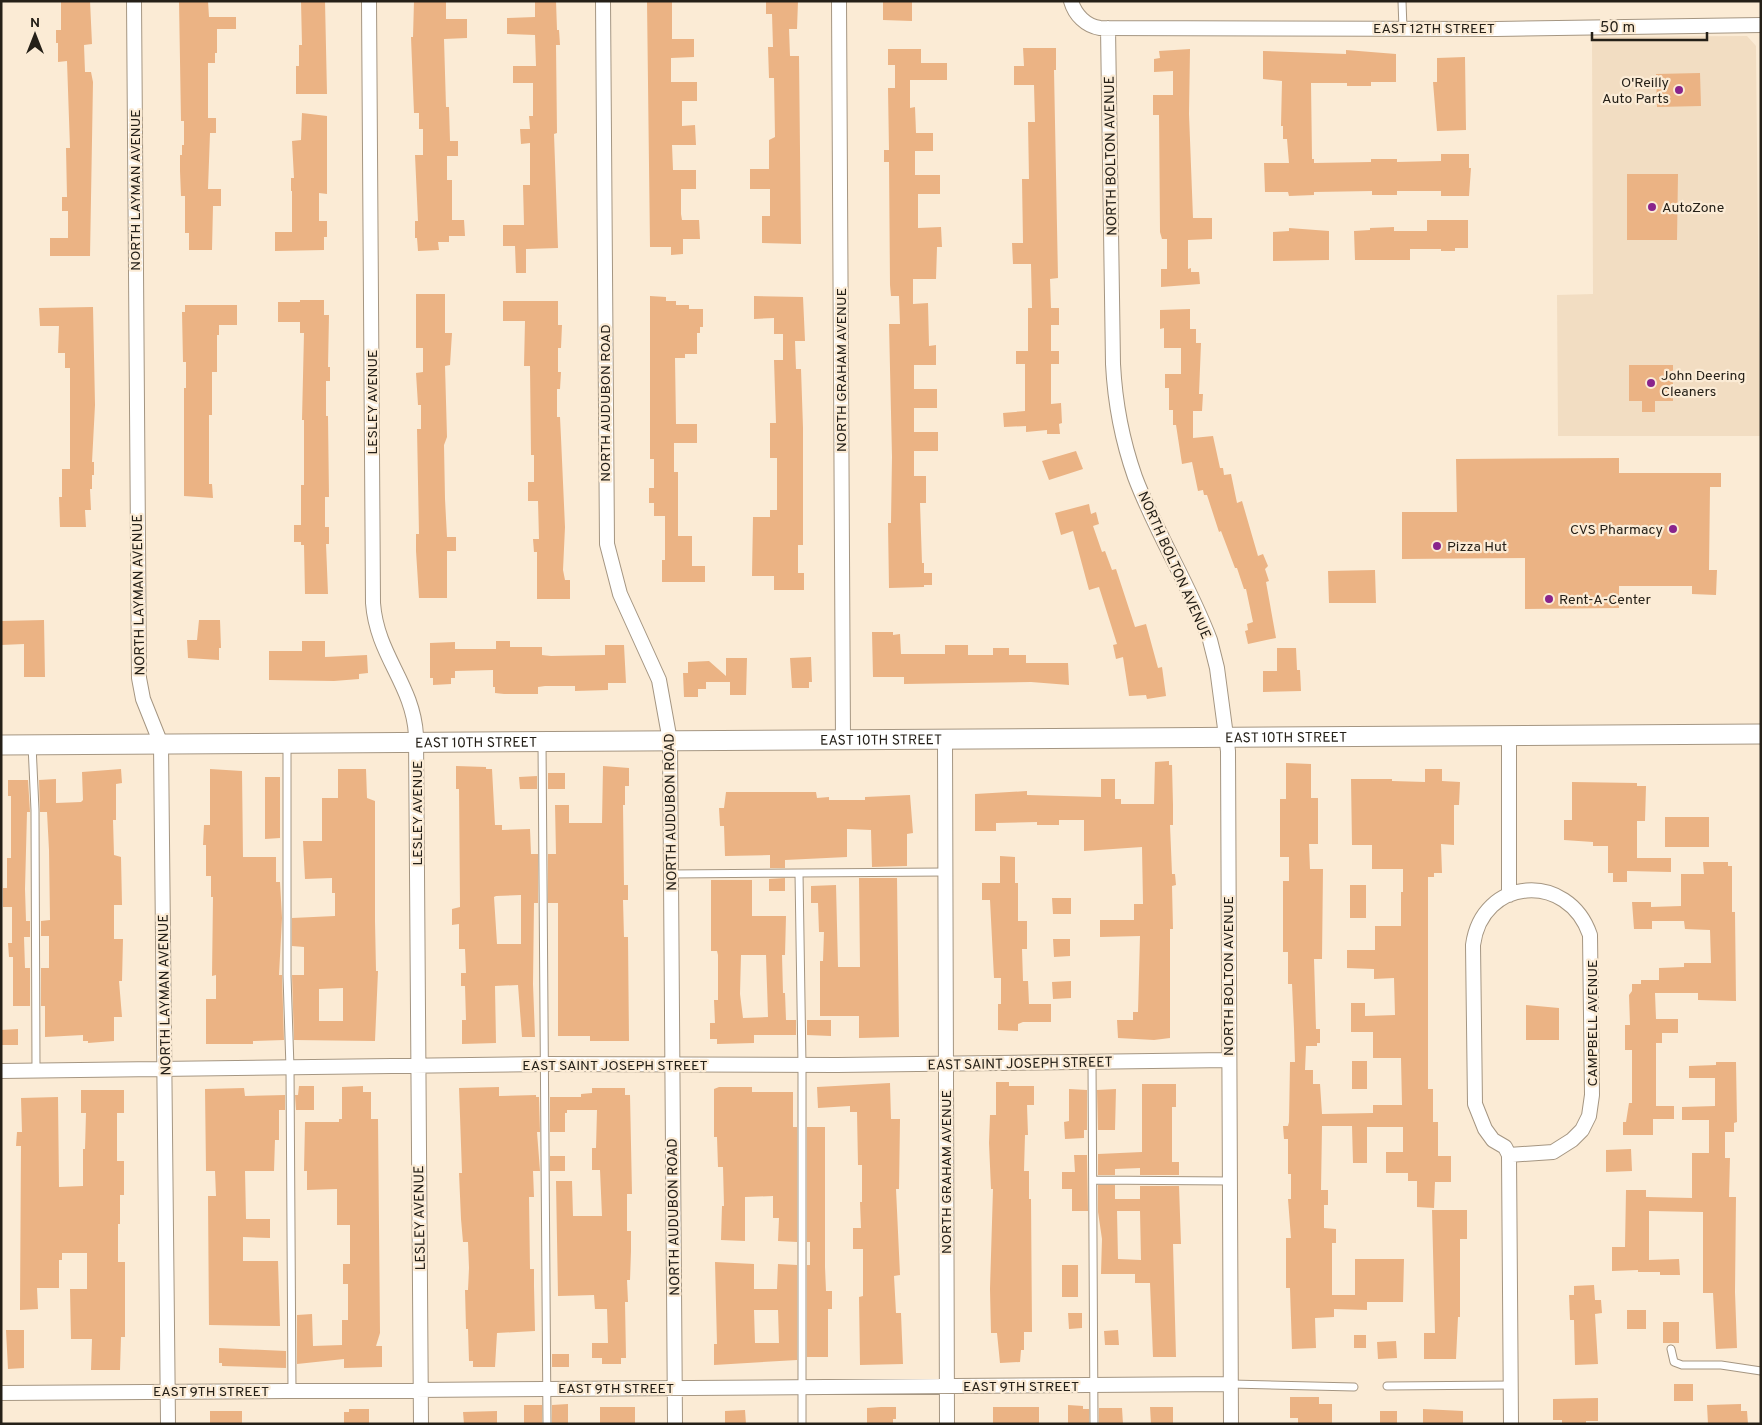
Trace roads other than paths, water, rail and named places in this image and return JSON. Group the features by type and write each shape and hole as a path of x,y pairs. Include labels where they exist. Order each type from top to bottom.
{"main road":[{"name":"EAST 10TH STREET","path":"1,745 1761,734"}],"street":[{"name":"NORTH LAYMAN AVENUE","path":"134,1 139,678 143,699 161,744 168,1424"},
{"name":"LESLEY AVENUE","path":"369,1 373,603 376,625 383,646 407,691 412,706 416,743 421,1424"},
{"name":"NORTH AUDUBON ROAD","path":"603,1 607,537 611,566 620,594 659,680 670,741 675,1424"},
{"name":"NORTH GRAHAM AVENUE","path":"838,1 843,740"},
{"path":"1071,1 1076,13 1085,22 1094,27 1108,28"},
{"name":"EAST 12TH STREET","path":"1108,28 1403,29 1761,25"},
{"name":"NORTH BOLTON AVENUE","path":"1108,28 1113,364 1116,401 1123,437 1136,479 1210,640 1217,668 1228,756 1231,1424"},
{"path":"1508,736 1509,895"},
{"name":"NORTH GRAHAM AVENUE","path":"945,740 947,1424"},
{"name":"CAMPBELL AVENUE","path":"1531,890 1559,896 1576,909 1588,928 1592,950 1592,1095 1586,1123 1566,1145 1554,1152 1532,1155 1518,1153 1509,1155 1504,1147 1484,1129 1475,1104 1473,945 1478,924 1497,901 1509,895 1531,890"},
{"name":"EAST SAINT JOSEPH STREET","path":"1,1071 545,1064 802,1065 1229,1060"},
{"path":"1509,1155 1511,1424"},
{"name":"EAST 9TH STREET","path":"1,1393 1231,1384"}],"lane":[{"path":"1402,1 1403,29"},
{"path":"542,742 547,1424"},
{"path":"287,743 287,976 290,1068 292,1391"},
{"path":"32,745 35,810 36,1070"},
{"path":"671,874 945,872"},
{"path":"798,873 802,1065 802,1424"},
{"path":"1092,1062 1094,1424"},
{"path":"1092,1180 1229,1181"},
{"path":"1670,1349 1674,1362 1682,1365 1721,1365 1761,1371"},
{"path":"1231,1384 1354,1386"},
{"path":"1387,1386 1511,1385"}],"place":[{"name":"O'Reilly Auto Parts","path":"1679,90"},
{"name":"AutoZone","path":"1652,207"},
{"name":"John Deering Cleaners","path":"1651,383"},
{"name":"CVS Pharmacy","path":"1673,529"},
{"name":"Pizza Hut","path":"1437,546"},
{"name":"Rent-A-Center","path":"1549,599"}]}
